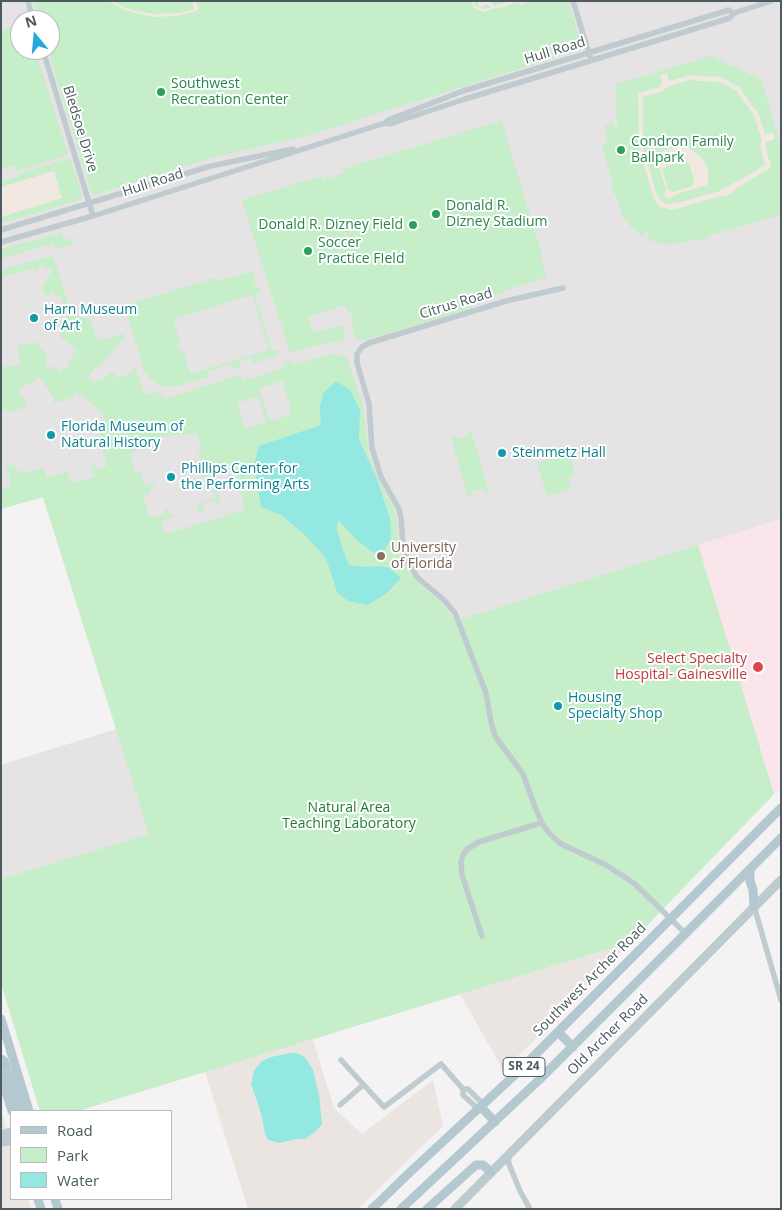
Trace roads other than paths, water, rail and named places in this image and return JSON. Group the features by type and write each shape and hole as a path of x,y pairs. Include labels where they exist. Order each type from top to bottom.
{"main road":[{"name":"Southwest Archer Road","path":"372,1209 558,1032 781,808"},
{"name":"SR 24","path":"401,1209 573,1047 781,838"},
{"path":"750,869 754,906"},
{"path":"1,1019 29,1110"},
{"path":"558,1032 573,1047"},
{"path":"1,1059 4,1061 20,1110"},
{"path":"1,1076 12,1110"},
{"path":"481,1107 495,1122"},
{"path":"427,1209 476,1165 483,1165 491,1172"}],"street":[{"path":"573,1 592,60"},
{"name":"Hull Road","path":"385,122 390,124 730,18 734,13 772,1"},
{"name":"Hull Road","path":"1,242 93,216 179,187 269,160 385,122 457,93 728,10 734,13"},
{"name":"Bledsoe Drive","path":"45,60 93,216"},
{"name":"Hull Road","path":"1,230 211,166 312,145"},
{"name":"Citrus Road","path":"541,823 523,774 494,733 486,694 454,611 446,600 417,577 406,559 402,546 401,518 383,480 373,452 369,406 356,358 358,351 369,343 506,302 563,288"},
{"path":"482,936 462,872 461,862 463,855 467,849 479,842 541,823 561,844 599,862 635,884 685,933"},
{"name":"Old Archer Road","path":"455,1209 781,880"},
{"path":"754,906 781,1000"},
{"path":"341,1060 384,1107 441,1064 463,1089 463,1095 475,1106 481,1107"},
{"path":"340,1105 363,1085"},
{"path":"508,1155 509,1164 520,1191 530,1209"}],"water":[{"path":"336,381 350,390 360,410 359,439 378,482 390,519 391,539 384,551 374,553 359,542 339,521 337,530 343,550 349,565 390,568 401,578 386,594 367,605 348,601 337,592 326,558 304,534 281,515 261,507 254,465 259,446 321,425 320,408 323,393"},
{"path":"297,1053 305,1057 313,1070 319,1095 322,1124 305,1139 279,1143 268,1140 251,1084 254,1071 264,1060"}],"place":[{"name":"Southwest Recreation Center","path":"161,92"},
{"name":"Condron Family Ballpark","path":"621,150"},
{"name":"Donald R. Dizney Stadium","path":"436,214"},
{"name":"Donald R. Dizney Field","path":"413,225"},
{"name":"Soccer Practice FIeld","path":"308,251"},
{"name":"Harn Museum of Art","path":"34,318"},
{"name":"Florida Museum of Natural History","path":"51,435"},
{"name":"Steinmetz Hall","path":"502,453"},
{"name":"Phillips Center for the Performing Arts","path":"171,477"},
{"name":"University of Florida","path":"381,556"},
{"name":"Select Specialty Hospital- Gainesville","path":"758,667"},
{"name":"Housing Specialty Shop","path":"558,706"}],"park label":[{"name":"Natural Area Teaching Laboratory","path":"349,816"}]}
